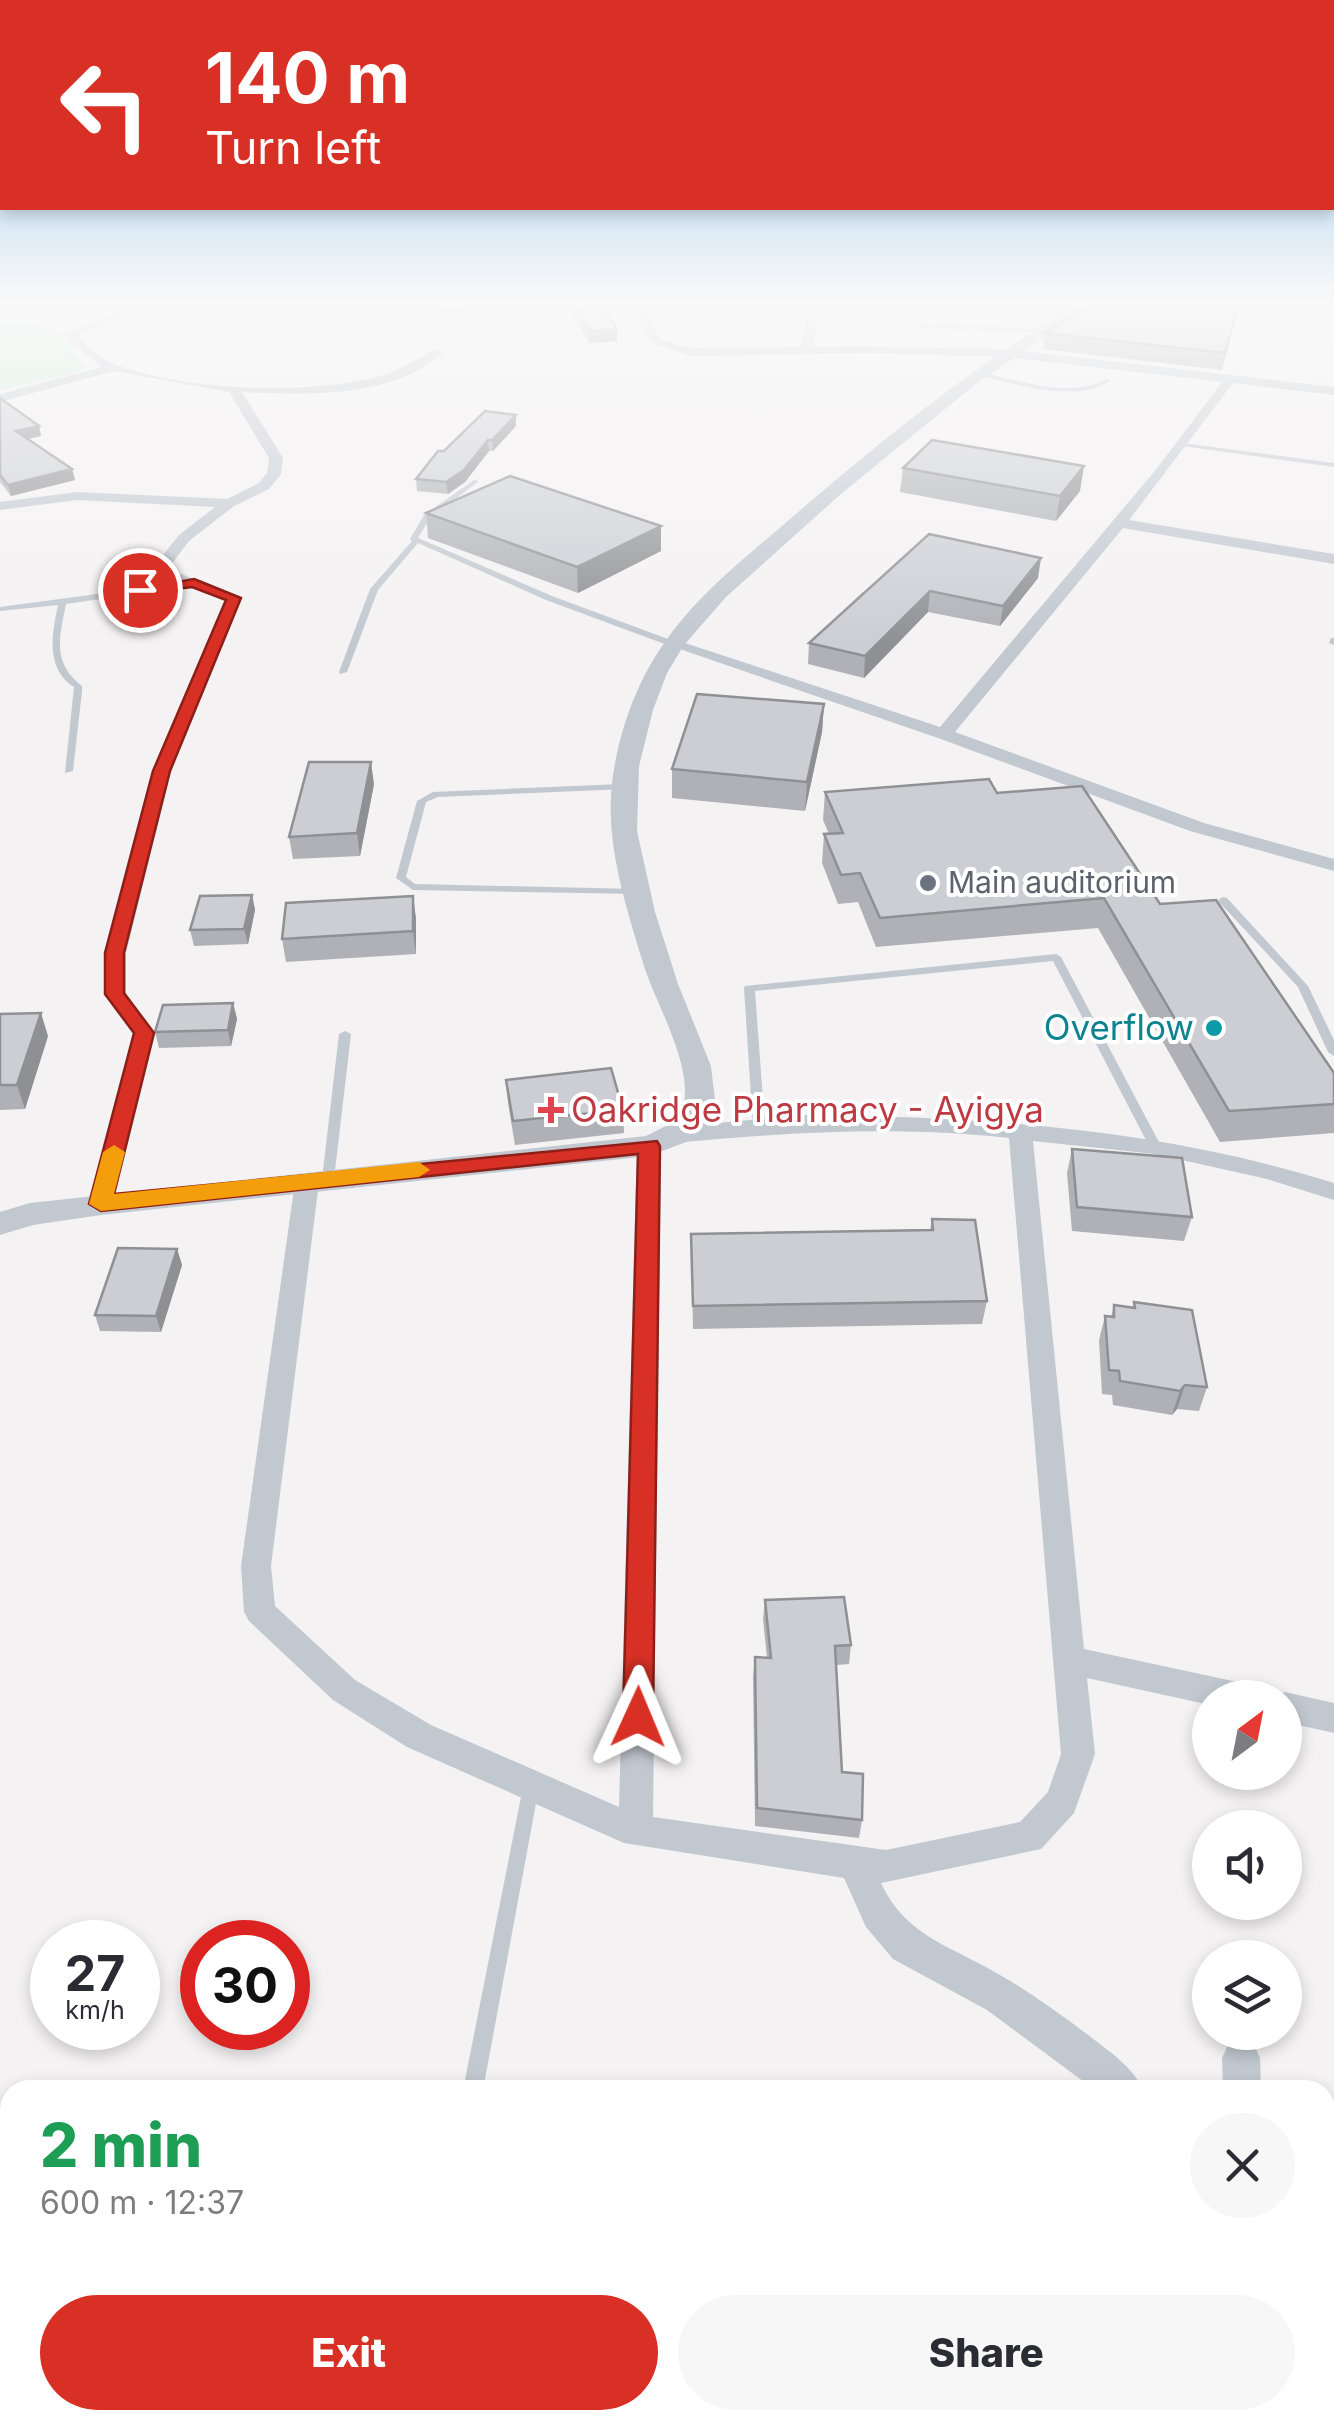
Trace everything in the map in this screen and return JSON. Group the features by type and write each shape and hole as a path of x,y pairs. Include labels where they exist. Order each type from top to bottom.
{"street":[{"path":"101,1204 144,1033 114,994 115,953 162,771 234,598 171,575 163,565 184,538 229,503 264,486 274,474 276,458 252,419"},
{"path":"684,1134 698,1113 701,1082 665,987 636,892 624,786 649,692 673,644 756,558 915,419"},
{"path":"944,734 1120,524 1202,419"},
{"path":"0,506 77,496 229,503"},
{"path":"1120,524 1334,558"},
{"path":"673,644 944,734 1197,827 1334,866"},
{"path":"0,1224 30,1214 101,1204 649,1146 684,1134 759,1127 950,1124 1155,1146 1270,1172 1334,1192"},
{"path":"318,1180 256,1566 260,1612 344,1690 419,1736 636,1831 886,1867 1030,1837 1062,1802 1078,1754 1020,1131"},
{"path":"636,1831 649,1146"},
{"path":"1070,1660 1192,1687"},
{"path":"1302,1711 1334,1718"},
{"path":"856,1862 870,1907 888,1930 919,1955 980,1984 1114,2080"}],"lane":[{"path":"1183,445 1334,465"},
{"path":"343,672 374,589 416,541 427,517 476,481"},
{"path":"416,541 549,598 673,644"},
{"path":"0,609 194,583"},
{"path":"62,602 56,652 63,676 78,686 68,771"},
{"path":"624,786 436,794 422,802 401,878 412,887 636,892"},
{"path":"1223,900 1303,986 1334,1052"},
{"path":"759,1127 749,988 1056,957 1155,1146"},
{"path":"318,1180 345,1034"},
{"path":"475,2080 532,1784"}],"building":[{"path":"0,419 30,419 39,426 16,431 72,469 8,485 0,475"},
{"path":"476,419 512,419 488,440 464,470 446,482 416,479 438,451 444,451"},
{"path":"932,440 1084,466 1060,496 903,468"},
{"path":"510,476 661,526 577,567 426,513"},
{"path":"929,534 1041,558 1003,606 930,591 865,656 809,643"},
{"path":"697,694 824,704 807,782 672,769"},
{"path":"309,762 371,762 357,833 289,837"},
{"path":"989,779 997,793 1082,786 1160,904 1216,900 1334,1073 1334,1104 1229,1111 1104,898 880,918 860,873 841,875 824,834 843,833 825,792"},
{"path":"252,895 244,929 190,930 200,896"},
{"path":"413,896 413,931 282,939 286,903"},
{"path":"233,1003 228,1030 155,1032 163,1005"},
{"path":"41,1013 17,1085 0,1085 0,1014"},
{"path":"611,1068 623,1110 513,1121 506,1080"},
{"path":"1072,1149 1182,1158 1192,1217 1077,1207"},
{"path":"932,1219 975,1220 987,1301 693,1306 691,1234 933,1230"},
{"path":"118,1248 177,1249 156,1316 95,1315"},
{"path":"1134,1302 1192,1310 1207,1387 1185,1385 1180,1391 1120,1381 1119,1371 1109,1370 1105,1316 1114,1317 1114,1305 1135,1308"},
{"path":"844,1597 851,1645 835,1646 842,1772 863,1774 862,1820 757,1808 755,1657 771,1658 765,1600"}],"slow traffic":[{"path":"114,1152 101,1204 419,1170"}],"place":[{"name":"Main auditorium","path":"928,883"},
{"name":"Overflow","path":"1214,1028"},
{"name":"Oakridge Pharmacy - Ayigya","path":"551,1110"}],"route":[{"path":"140,590 194,583 234,598 162,771 115,953 114,994 144,1033 101,1204 649,1146 638,1717"}]}
